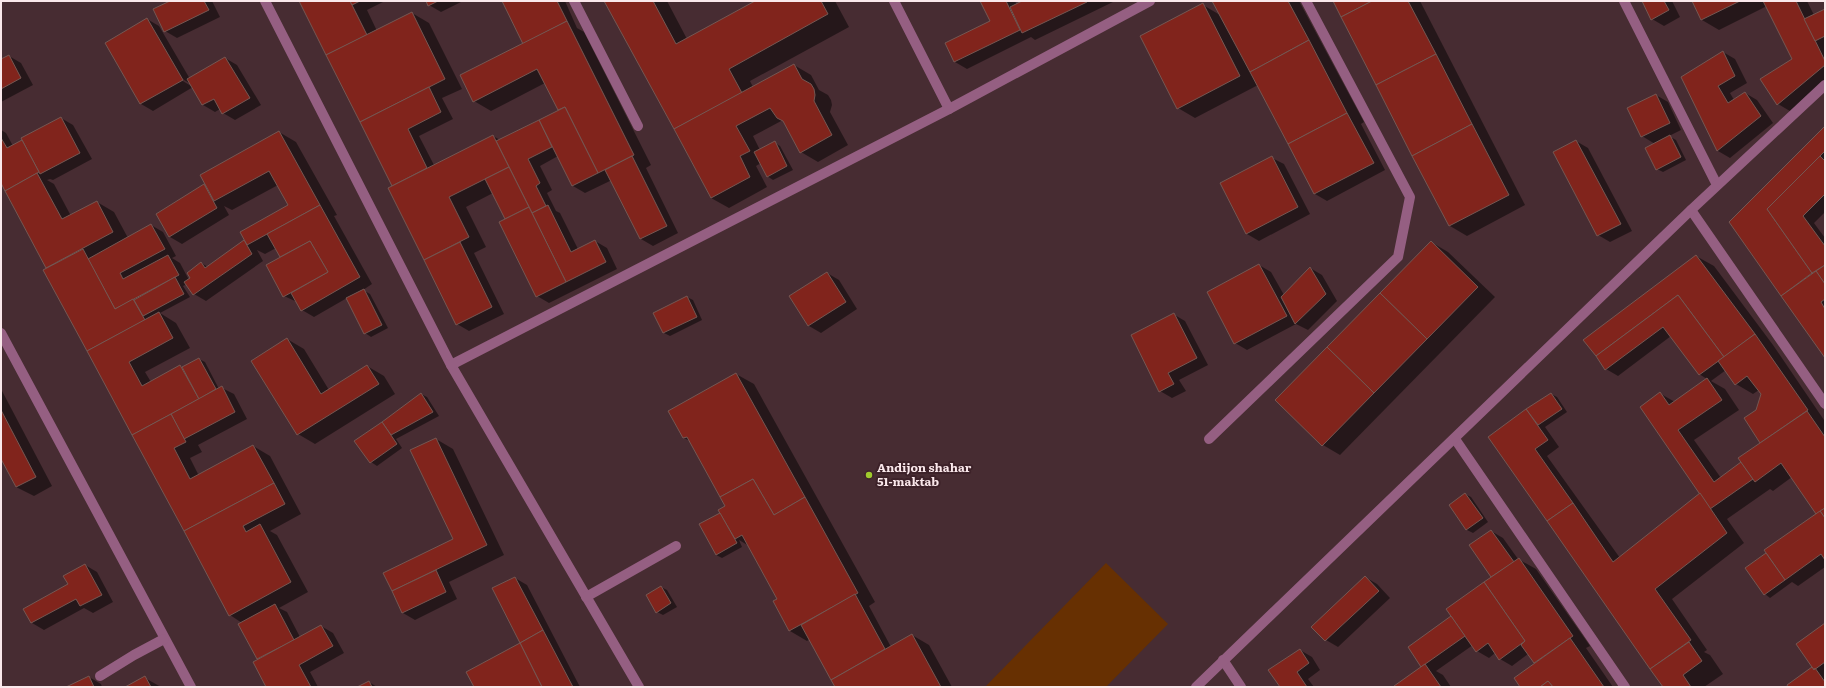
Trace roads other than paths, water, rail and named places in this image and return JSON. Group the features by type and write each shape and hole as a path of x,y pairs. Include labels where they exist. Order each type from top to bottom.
{"street":[{"path":"265,1 451,365 638,687"},
{"path":"574,1 638,126"},
{"path":"894,1 949,109"},
{"path":"451,365 949,109 1150,1"},
{"path":"1209,439 1398,257 1410,197 1306,1"},
{"path":"1624,1 1717,185"},
{"path":"1196,687 1717,185 1825,85"},
{"path":"1691,210 1825,404"},
{"path":"1,333 191,687"},
{"path":"1455,439 1625,687"},
{"path":"586,597 676,546"},
{"path":"100,676 164,639"},
{"path":"1223,660 1241,687"}],"place":[{"name":"Andijon shahar 51-maktab","path":"869,475"}]}
